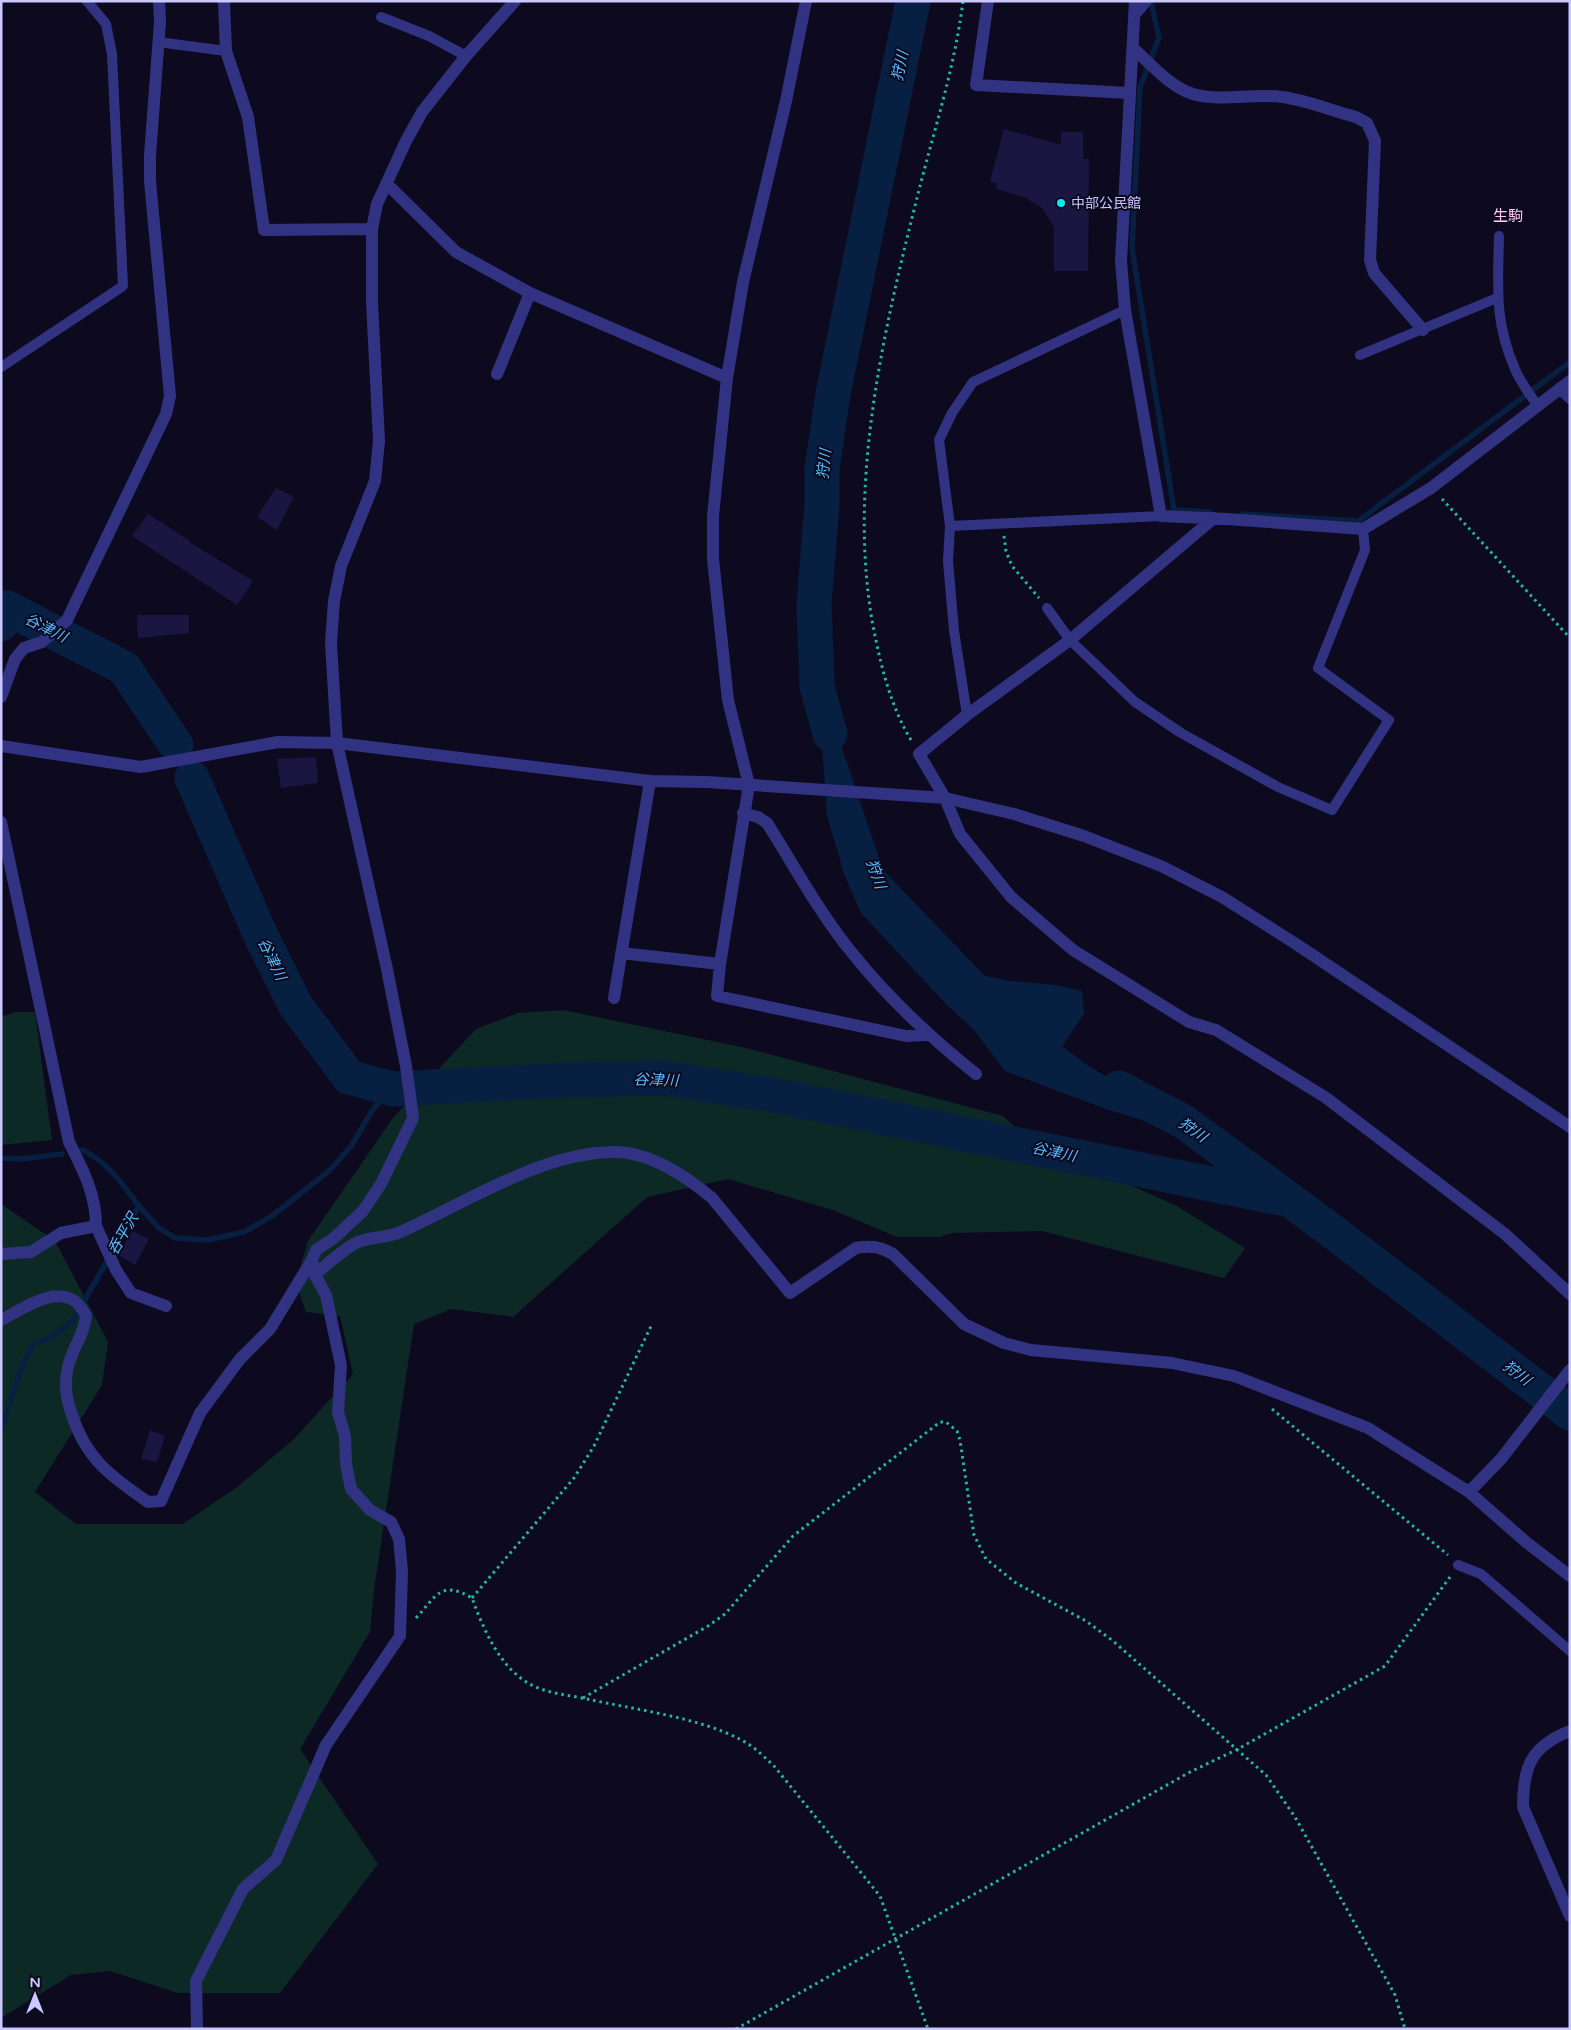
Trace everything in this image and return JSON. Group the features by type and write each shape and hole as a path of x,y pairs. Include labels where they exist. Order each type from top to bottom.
{"street":[{"path":"1,697 15,659 24,648 42,642 67,620 166,414 170,396 150,181 159,1"},
{"path":"224,1 226,51 248,117 264,230 372,229"},
{"path":"1,1320 45,1298 62,1297 76,1302 86,1315 85,1329 73,1347 64,1392 78,1436 97,1462 120,1483 148,1502 161,1500 200,1413 240,1359 270,1329 312,1260 316,1250 334,1238 363,1211 381,1184 413,1118 406,1066 387,969 337,743 331,643 334,601 341,566 375,481 379,441 372,302 372,229 377,204 406,141 422,112 466,56 515,1"},
{"path":"806,1 784,110 742,282 727,378 713,516 712,559 728,700 749,785 720,964 718,996 906,1036 928,1035"},
{"path":"988,1 976,84 1130,93"},
{"path":"1135,1 1121,261 1126,310 1162,516 1363,529 1431,488 1565,385 1570,398"},
{"path":"1134,15 1146,1"},
{"path":"1132,48 1179,88 1193,94 1207,97 1249,95 1283,97 1356,117 1367,123 1375,141 1370,260 1374,274 1423,330"},
{"path":"386,184 456,252 530,293 727,378"},
{"path":"497,374 530,293"},
{"path":"1214,518 1070,640 967,715 919,754 946,798 960,834 1011,897 1073,950 1189,1022 1216,1030 1325,1097 1505,1234 1570,1294"},
{"path":"1,746 141,767 278,742 337,743 650,781 749,785 946,798 1014,814 1084,836 1161,866 1222,897 1296,944 1570,1127"},
{"path":"614,998 650,781"},
{"path":"743,813 758,817 767,824 827,919 853,954 928,1035 976,1074"},
{"path":"1,822 70,1142 90,1184 96,1210 96,1226 116,1270 131,1293 166,1306"},
{"path":"621,953 720,964"},
{"path":"315,1275 336,1256 356,1243 395,1234 529,1172 577,1155 615,1152 658,1163 699,1187 712,1198 790,1293 856,1248 877,1247 893,1254 964,1324 1004,1343 1031,1350 1172,1363 1234,1376 1368,1428 1469,1492 1526,1542 1570,1576"},
{"path":"1,1254 31,1252 61,1233 96,1226"},
{"path":"196,2029 196,1981 243,1889 276,1860 326,1745 400,1636 402,1571 399,1539 391,1522 370,1510 351,1489 346,1464 345,1436 338,1412 341,1365 326,1295 315,1275 312,1260"},
{"path":"1469,1492 1501,1459 1570,1370"},
{"path":"1570,1731 1554,1737 1537,1749 1527,1770 1523,1807 1570,1916"}],"lane":[{"path":"1,367 122,286 112,54 106,24 87,1"},
{"path":"381,17 429,36 466,56"},
{"path":"158,42 226,51"},
{"path":"1500,236 1497,298 1500,324 1515,370 1537,405"},
{"path":"1360,355 1497,298"},
{"path":"967,715 954,631 948,561 950,526 939,440 952,413 973,382 1126,310"},
{"path":"950,526 1162,516"},
{"path":"1047,608 1070,640 1135,702 1181,733 1278,788 1332,810 1389,720 1318,668 1365,550 1363,529"},
{"path":"1458,1565 1481,1574 1570,1651"}],"path":[{"path":"919,754 903,726 890,695 876,640 866,585 864,531 868,447 890,308 951,69 963,1"},
{"path":"1431,488 1570,638"},
{"path":"999,524 1012,566 1047,608"},
{"path":"472,1598 574,1478 594,1446 652,1324"},
{"path":"736,2029 1190,1772 1238,1749 1385,1666 1458,1565 1271,1408"},
{"path":"583,1698 708,1626 724,1614 793,1536 940,1422 946,1422 957,1431 960,1440 974,1535 986,1559 1016,1583 1086,1621 1113,1641 1266,1775 1296,1817 1395,1995 1405,2029"},
{"path":"400,1636 439,1593 448,1589 458,1590 472,1598 480,1620 491,1641 512,1670 528,1683 583,1698 710,1726 741,1740 756,1750 774,1766 880,1896 928,2029"}],"green space":[{"path":"563,1010 746,1048 1003,1116 1030,1141 1175,1205 1245,1248 1224,1278 1042,1231 952,1233 939,1237 897,1237 833,1210 728,1179 647,1197 513,1317 452,1309 414,1324 374,1590 370,1632 300,1749 378,1864 280,1993 178,1993 110,1971 71,1975 1,2018 1,1204 55,1241 108,1342 102,1385 35,1492 76,1524 183,1524 237,1487 294,1439 353,1374 340,1316 306,1312 300,1295 300,1268 308,1241 393,1118 476,1029 518,1013"},
{"path":"16,1012 35,1012 52,1140 1,1145 1,1017"}],"water":[{"path":"817,673 883,870 985,976 1011,981 1056,985 1082,991 1084,1014 1062,1046 1087,1065 1198,1132 1158,1125 1106,1109 1005,1071 975,1031 946,1004 861,913 844,874 827,815"}],"building":[{"name":"中部公民館","path":"1004,129 1061,145 1061,132 1083,132 1083,159 1089,159 1088,271 1054,271 1054,227 1042,208 1024,197 996,189 997,184 990,181"},
{"path":"276,488 294,497 277,530 257,517"},
{"path":"148,514 189,542 253,581 237,605 132,536"},
{"path":"137,615 189,615 189,633 138,638"},
{"path":"316,757 318,783 281,788 277,759"},
{"path":"132,1231 149,1239 135,1265 118,1255"},
{"path":"150,1430 165,1436 157,1462 141,1459"}],"waterway":[{"name":"狩川","path":"830,734 817,686 814,603 822,505 822,469 833,394 913,1"},
{"path":"1151,1 1159,38 1140,87 1132,248 1174,510 1210,512"},
{"path":"1242,514 1358,521 1570,362"},
{"name":"谷津川","path":"1,605 7,608"},
{"name":"谷津川","path":"1,624 7,608 124,668 176,745"},
{"name":"谷津川","path":"192,778 261,936 296,1006 349,1077 392,1089 570,1080 664,1078 773,1095 1280,1198"},
{"name":"狩川","path":"1119,1088 1184,1122 1328,1228 1570,1413"},
{"name":"呑平沢","path":"1,1431 22,1366 33,1344 49,1338 72,1322 139,1206 159,1228 175,1238 208,1240 244,1232 272,1216 330,1170 352,1145 373,1109 392,1089"},
{"path":"82,1150 107,1167 139,1206"},
{"path":"1,1158 22,1159 62,1154"}],"place":[{"name":"中部公民館","path":"1061,203"}],"district":[{"name":"生駒","path":"1508,216"}]}
